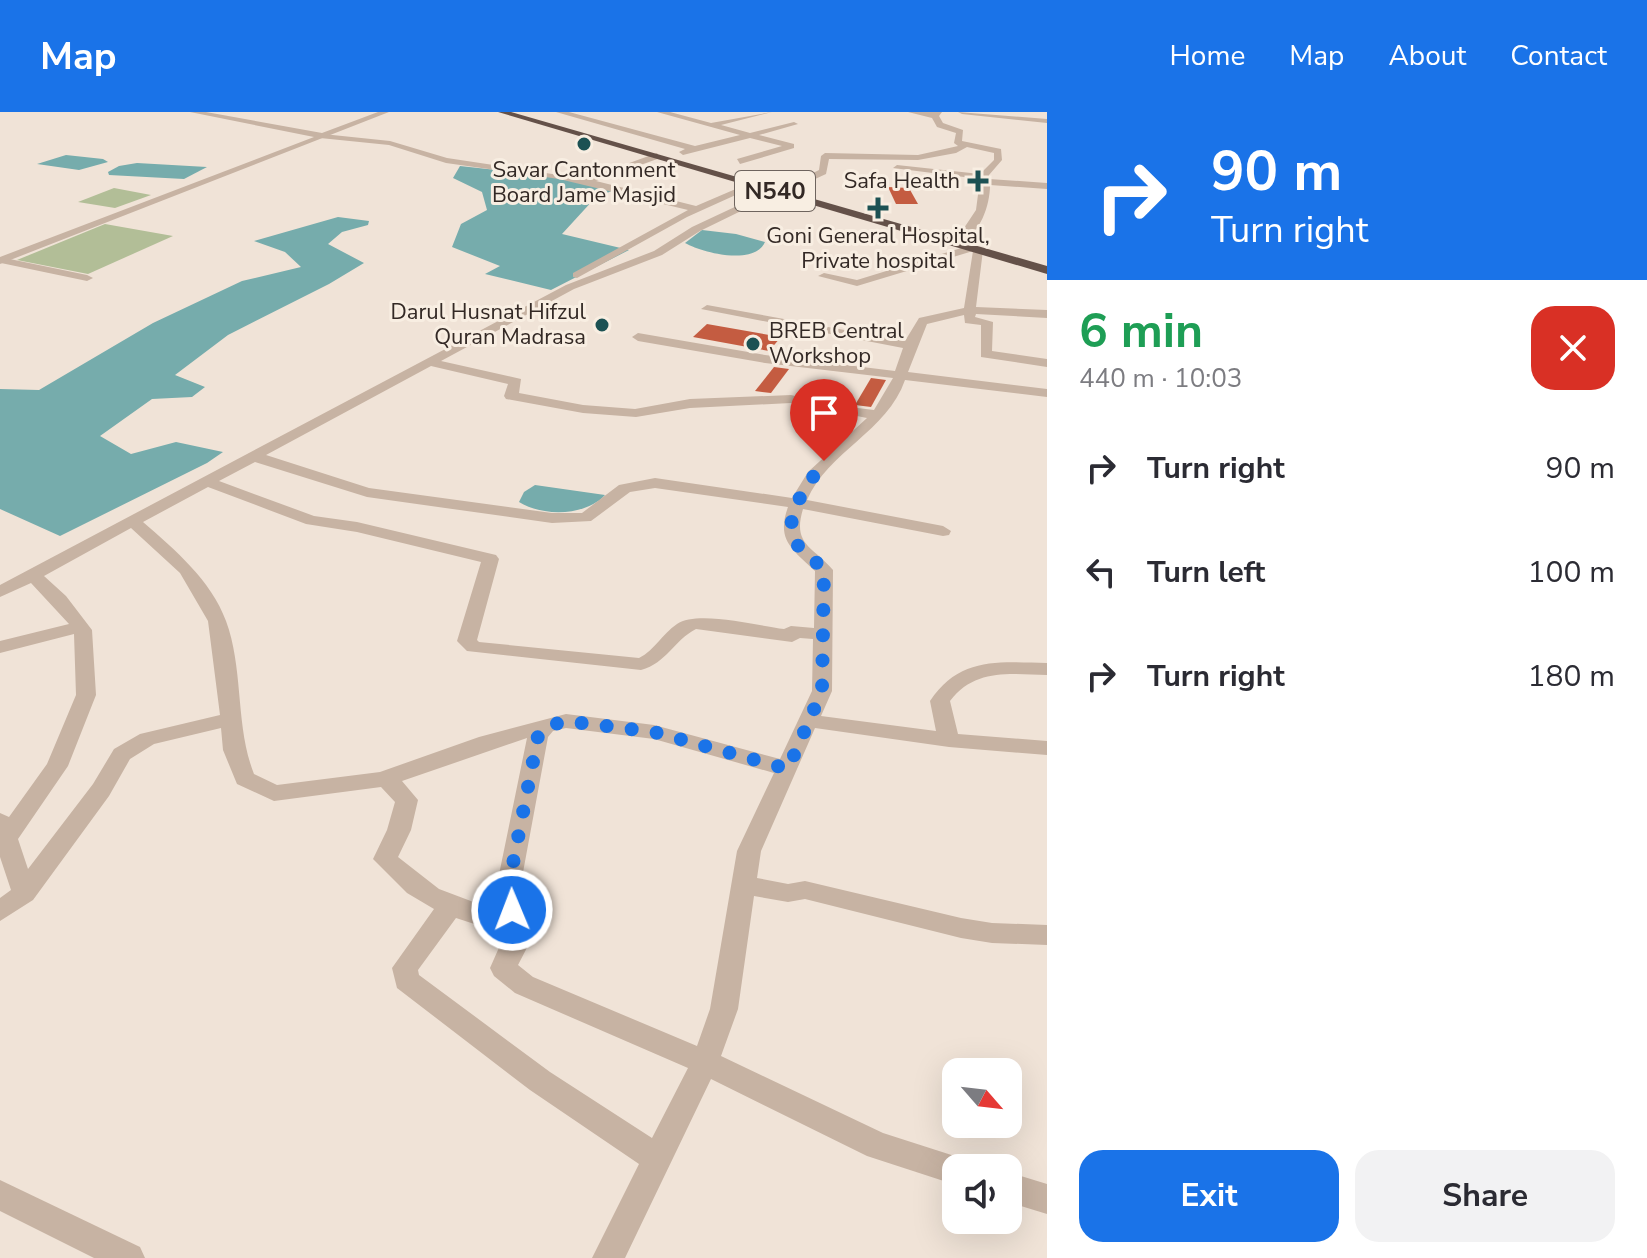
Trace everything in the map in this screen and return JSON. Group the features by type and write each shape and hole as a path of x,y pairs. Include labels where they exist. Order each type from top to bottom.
{"highway":[{"name":"N540","path":"502,112 961,240 1047,267"},
{"name":"N540","path":"517,112 975,249 1047,267"}],"street":[{"path":"194,112 323,136 390,143 446,160 585,182 685,204 696,210"},
{"path":"0,261 385,112"},
{"path":"560,112 695,149"},
{"path":"580,118 608,112"},
{"path":"660,115 688,112"},
{"path":"654,138 768,112"},
{"path":"912,112 937,114 942,127 960,132 956,142 964,146 996,149 998,160 986,176 981,210 971,231 961,240"},
{"path":"962,112 1047,121"},
{"path":"673,115 791,148 740,161"},
{"path":"615,127 644,121"},
{"path":"585,182 662,156 794,124"},
{"path":"0,592 570,287 658,253 696,229 823,172 825,156 864,160 942,155 964,146"},
{"path":"825,161 986,176 1047,186"},
{"path":"986,176 1002,171"},
{"path":"1017,173 1047,176"},
{"path":"0,577 696,210 755,184"},
{"path":"824,276 857,283 975,249 969,320 987,322 986,354 1047,363"},
{"path":"0,261 87,278"},
{"path":"707,309 911,346"},
{"path":"608,1258 705,1062 724,1009 749,851 811,721 822,691 824,570 797,544 793,536 790,527 797,503 824,461 877,415 893,393 923,321 970,310 1047,314"},
{"path":"638,337 765,359 1047,393"},
{"path":"433,363 516,382 511,396 583,409 636,413 643,408 671,405 787,398 809,400 832,410 877,415"},
{"path":"256,457 367,492 574,521 598,511 625,488 655,483 797,503 943,531"},
{"path":"209,482 255,502 312,521 357,527 490,559 467,641 474,647 641,664 660,656 686,625 695,623 792,636 791,632 824,634"},
{"path":"134,522 187,570 217,621 234,750 245,779 274,793 316,790 386,778 487,742 566,721 654,732 788,769"},
{"path":"24,893 3,829 57,766 86,695 80,627 60,600 33,575"},
{"path":"0,647 80,627"},
{"path":"949,740 940,701 950,684 977,669 1047,669"},
{"path":"0,911 24,893 101,790 122,754 147,739 231,719"},
{"path":"811,721 949,740 1047,748"},
{"path":"545,727 538,736 507,894 519,938 503,968 524,985 705,1062 878,1146 942,1166"},
{"path":"386,778 407,800 399,830 385,859 409,884 450,907 517,927"},
{"path":"744,885 788,893 805,890 992,933 1047,935"},
{"path":"450,907 405,968 406,980 540,1081 657,1159"},
{"path":"1022,1191 1047,1199"},
{"path":"0,1195 129,1258"}],"green space":[{"path":"114,188 151,195 115,208 78,202"},
{"path":"105,224 173,236 88,274 17,260"}],"water":[{"path":"66,155 108,162 79,170 37,164"},
{"path":"137,163 207,167 184,179 109,175 108,172 119,166"},
{"path":"460,166 549,176 614,190 595,198 562,234 629,250 551,290 485,274 500,266 452,247 461,224 487,210 482,192 453,178"},
{"path":"338,217 369,221 368,225 342,232 328,244 364,263 228,335 175,375 205,387 192,397 152,399 100,436 131,454 176,442 223,452 207,463 60,536 0,509 0,389 39,390 153,323 242,281 301,267 285,252 254,241"},
{"path":"702,230 736,234 765,242 759,249 740,256 715,253 685,243"},
{"path":"535,485 605,495 587,507 552,512 519,502 524,492"}],"building":[{"path":"888,187 909,188 918,204 896,204"},
{"name":"BREB Central Workshop","path":"707,324 781,337 769,351 693,337"},
{"path":"774,367 789,369 771,393 755,391"},
{"path":"871,378 886,380 871,407 855,405"}],"place":[{"name":"Savar Cantonment Board Jame Masjid","path":"584,144"},
{"name":"Safa Health","path":"978,181"},
{"name":"Goni General Hospital, Private hospital","path":"878,208"},
{"name":"Darul Husnat Hifzul Quran Madrasa","path":"602,325"},
{"name":"BREB Central Workshop","path":"753,344"}],"route":[{"path":"512,910 507,894 538,736 545,727 566,721 654,732 788,769 822,691 825,662 824,570 797,544 790,527 797,503 824,461"}]}
